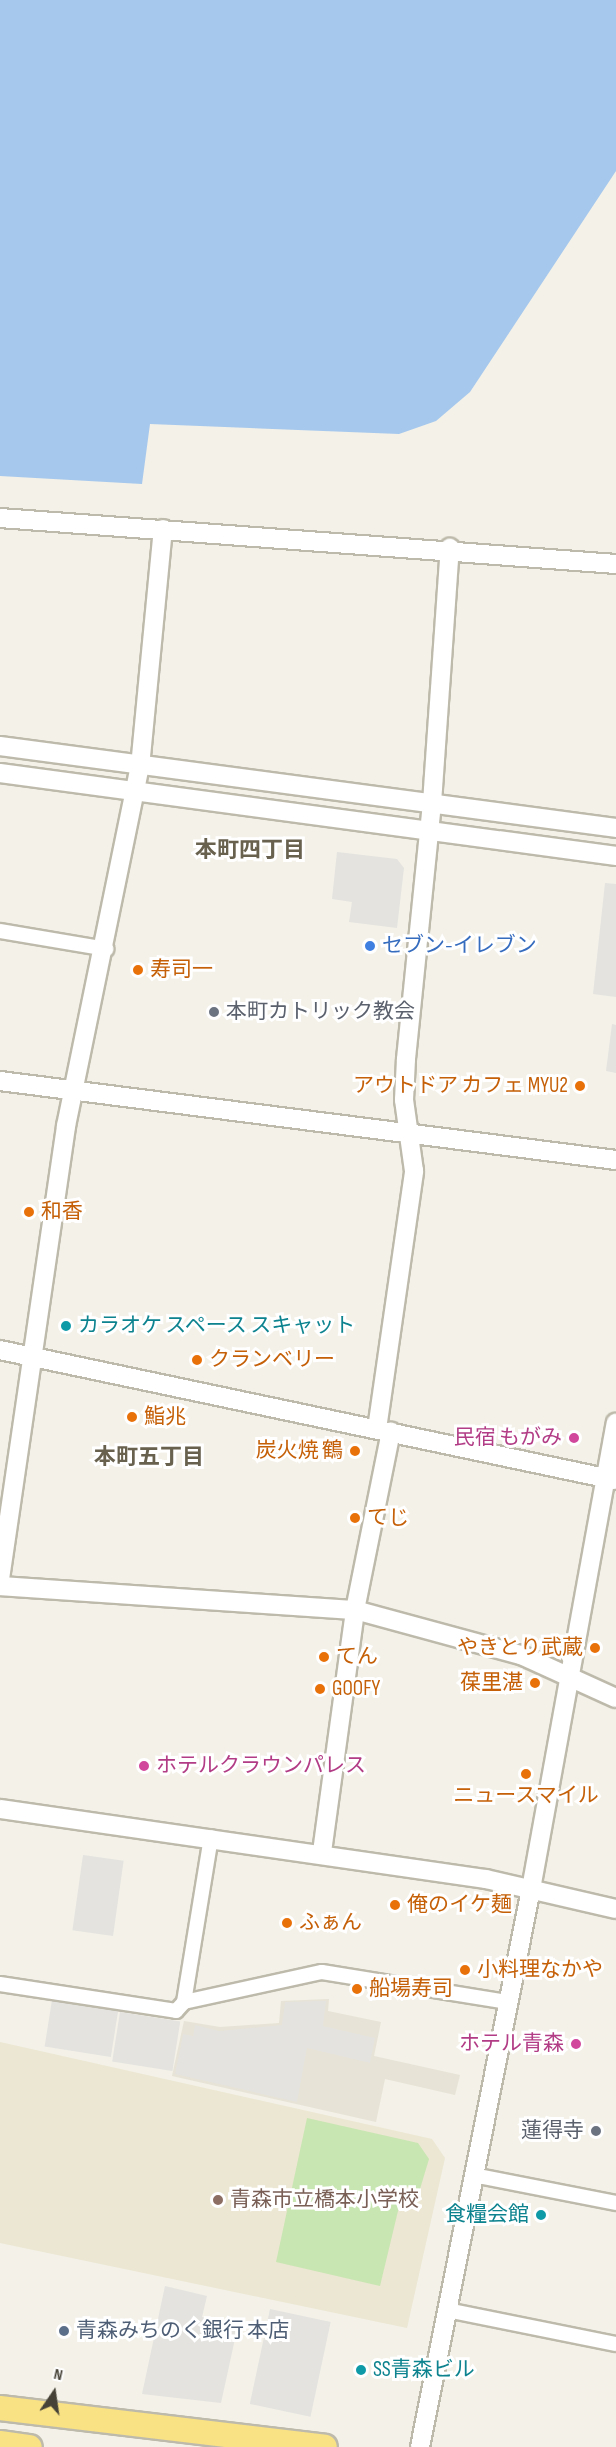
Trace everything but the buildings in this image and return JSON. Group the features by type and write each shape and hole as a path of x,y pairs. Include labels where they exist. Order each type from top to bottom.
{"highway":[{"path":"0,2408 324,2447"},
{"path":"0,2443 30,2447"}],"street":[{"path":"0,518 450,548 616,564"},
{"path":"0,1580 31,1356 75,1092 106,949 140,767 163,529"},
{"path":"322,1852 384,1430 414,1171 409,1131 406,1059 432,803 450,548"},
{"path":"0,746 140,767 616,828"},
{"path":"0,774 616,856"},
{"path":"0,931 106,949"},
{"path":"0,1081 75,1092 409,1131 616,1160"},
{"path":"0,1350 610,1479"},
{"path":"420,2447 531,1889 567,1673 610,1479 616,1423"},
{"path":"0,1586 356,1610 567,1673 616,1698"},
{"path":"0,1809 322,1852 531,1889 616,1909"},
{"path":"184,2002 211,1837"},
{"path":"0,1983 170,2013 184,2002 322,1972 507,2002"},
{"path":"473,2175 616,2204"},
{"path":"447,2310 616,2344"}],"shaded area":[{"path":"337,852 397,859 404,868 397,928 349,922 352,902 332,899"},
{"path":"605,883 616,884 616,997 593,994"},
{"path":"612,1024 616,1025 616,1073 606,1071"},
{"path":"83,1855 124,1861 113,1936 72,1930"},
{"path":"329,1999 328,2011 381,2022 374,2056 460,2075 455,2095 385,2079 376,2122 172,2076 184,2021 220,2027 279,2023 281,2001"},
{"path":"52,2000 118,2010 111,2057 45,2046"},
{"path":"326,2001 323,2026 375,2038 370,2063 307,2048 297,2102 175,2074 183,2034 193,2036 195,2025 219,2031 282,2025 285,2002"},
{"path":"120,2012 180,2022 172,2071 112,2061"},
{"name":"青森市立橋本小学校","path":"0,2042 432,2139 445,2158 407,2328 0,2243"},
{"path":"165,2286 207,2296 202,2317 238,2325 221,2403 142,2394"},
{"path":"270,2309 331,2322 310,2417 250,2404"}],"green space":[{"path":"307,2118 418,2143 429,2159 420,2189 404,2186 380,2286 276,2262"}],"water":[{"path":"0,0 616,0 616,171 470,392 436,421 399,434 150,424 142,484 0,476"}],"place":[{"name":"セブン-イレブン","path":"370,946"},
{"name":"寿司一","path":"138,970"},
{"name":"本町カトリック教会","path":"214,1012"},
{"name":"アウトドア カフェ MYU2","path":"580,1086"},
{"name":"和香","path":"29,1212"},
{"name":"カラオケ スペース スキャット","path":"66,1326"},
{"name":"クランベリー","path":"197,1360"},
{"name":"鮨兆","path":"132,1417"},
{"name":"民宿 もがみ","path":"574,1438"},
{"name":"炭火焼 鶴","path":"355,1451"},
{"name":"てじ","path":"355,1518"},
{"name":"やきとり武蔵","path":"595,1648"},
{"name":"てん","path":"324,1657"},
{"name":"葆里湛","path":"535,1683"},
{"name":"GOOFY","path":"320,1689"},
{"name":"ホテルクラウンパレス","path":"144,1766"},
{"name":"ニュースマイル","path":"526,1774"},
{"name":"俺のイケ麺","path":"395,1905"},
{"name":"ふぁん","path":"287,1923"},
{"name":"小料理なかや","path":"465,1970"},
{"name":"船場寿司","path":"357,1989"},
{"name":"ホテル青森","path":"576,2044"},
{"name":"蓮得寺","path":"596,2131"},
{"name":"青森市立橋本小学校","path":"218,2200"},
{"name":"食糧会館","path":"541,2215"},
{"name":"青森みちのく銀行 本店","path":"64,2331"},
{"name":"SS青森ビル","path":"361,2370"}],"district":[{"name":"本町四丁目","path":"250,851"},
{"name":"本町五丁目","path":"149,1458"}]}
